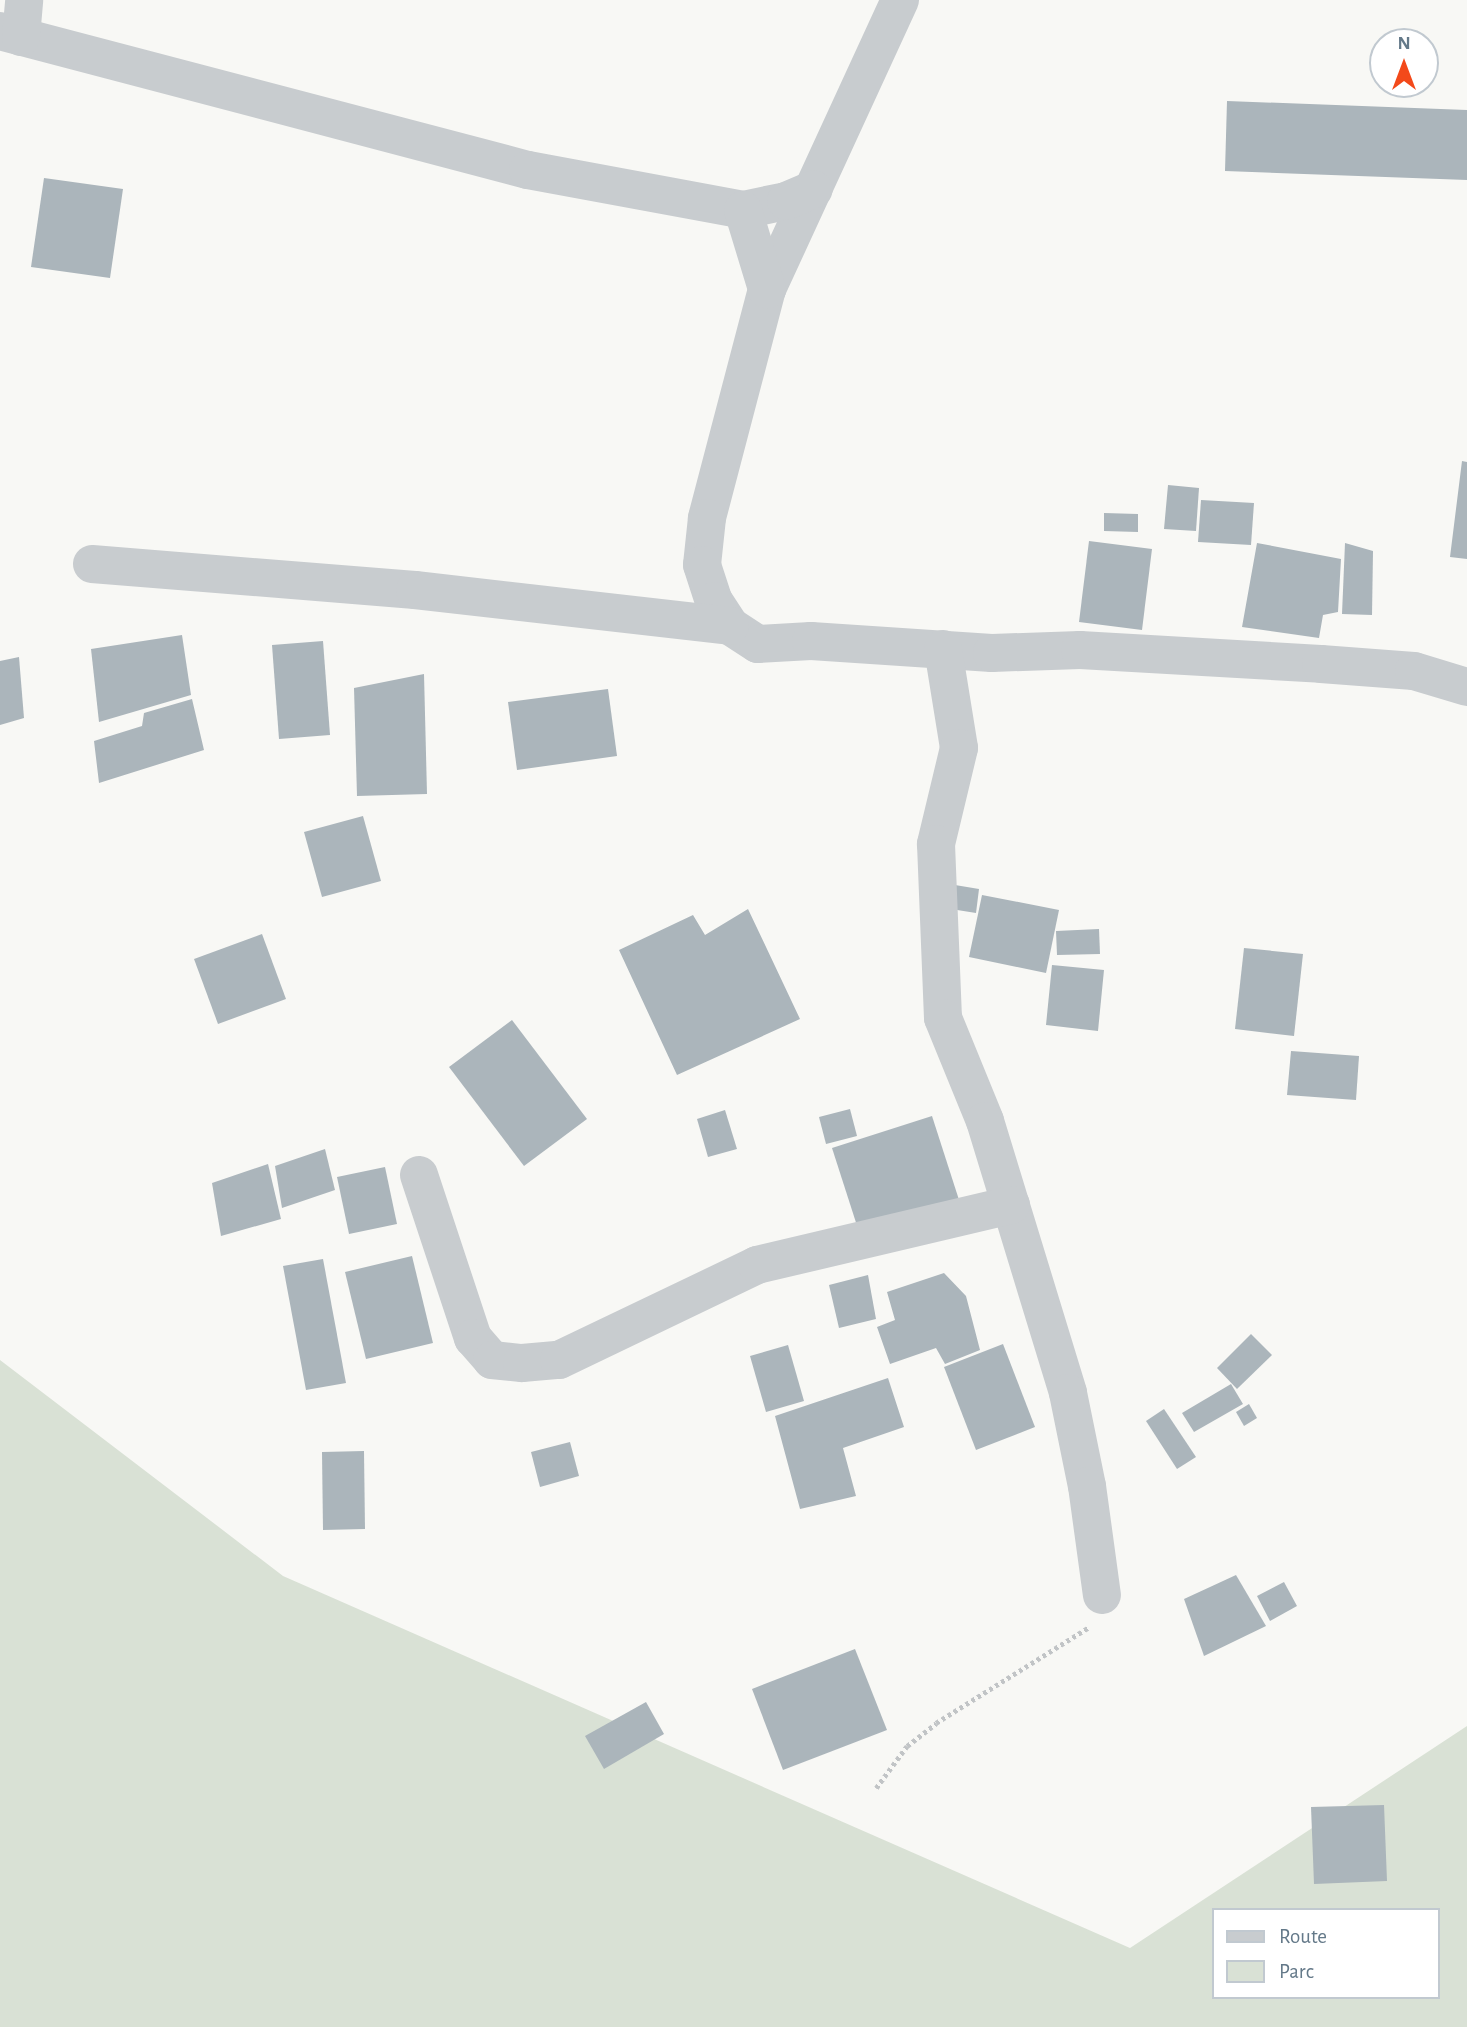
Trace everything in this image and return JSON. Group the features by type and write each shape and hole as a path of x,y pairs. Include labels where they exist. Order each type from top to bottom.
{"street":[{"path":"24,0 11,34 528,170 743,209 786,201 814,189"},
{"path":"900,0 767,289 705,541 702,565 713,601 730,626 758,644 811,642 943,649 1080,650 1321,663 1414,671 1467,687"},
{"path":"743,209 767,289"},
{"path":"92,564 415,590 730,626"},
{"path":"943,649 959,748 936,844 943,1018 985,1121 1068,1393 1087,1486 1102,1595"},
{"path":"419,1175 472,1338 492,1360 522,1363 559,1360 757,1265 1011,1205"}],"path":[{"path":"876,1788 907,1746 936,1723 1086,1630 1100,1613 1102,1595"}],"green space":[{"path":"0,1360 283,1576 1130,1948 1467,1726 1467,2027 0,2027"}],"building":[{"path":"1227,101 1467,110 1467,180 1225,171"},
{"path":"44,178 123,189 110,278 31,267"},
{"path":"1462,461 1467,462 1467,559 1450,557"},
{"path":"1168,485 1199,488 1196,531 1164,529"},
{"path":"1201,500 1254,503 1251,545 1198,542"},
{"path":"1104,513 1138,514 1138,532 1104,531"},
{"path":"1089,541 1152,549 1142,630 1079,622"},
{"path":"1257,543 1341,559 1338,612 1323,615 1319,638 1242,627"},
{"path":"1345,543 1373,551 1372,615 1342,614"},
{"path":"182,635 191,695 99,722 91,649"},
{"path":"323,641 330,735 279,739 272,645"},
{"path":"19,657 24,718 0,725 0,661"},
{"path":"424,674 427,794 357,796 354,688"},
{"path":"608,689 617,756 517,770 508,702"},
{"path":"192,699 204,750 99,783 94,741 142,726 144,713"},
{"path":"363,816 381,881 322,897 304,832"},
{"path":"955,885 979,889 976,913 951,909"},
{"path":"982,895 1059,910 1046,973 969,957"},
{"path":"748,909 800,1019 677,1075 619,950 693,915 705,935"},
{"path":"1099,929 1100,954 1057,955 1056,931"},
{"path":"262,934 286,999 218,1024 194,959"},
{"path":"1244,948 1303,954 1294,1036 1235,1029"},
{"path":"1052,965 1104,970 1098,1031 1046,1025"},
{"path":"512,1020 587,1119 524,1166 449,1067"},
{"path":"1291,1051 1359,1056 1356,1100 1287,1095"},
{"path":"850,1109 857,1136 826,1144 819,1117"},
{"path":"725,1110 737,1149 708,1157 697,1119"},
{"path":"932,1116 960,1203 860,1235 832,1148"},
{"path":"325,1149 335,1190 282,1208 275,1166"},
{"path":"268,1164 281,1219 221,1236 212,1183"},
{"path":"385,1167 397,1224 349,1234 337,1177"},
{"path":"412,1256 433,1343 366,1359 345,1272"},
{"path":"323,1259 346,1383 306,1390 283,1266"},
{"path":"944,1273 966,1296 980,1350 945,1364 936,1348 890,1364 877,1327 895,1320 887,1292"},
{"path":"868,1275 876,1319 839,1328 829,1285"},
{"path":"1251,1334 1272,1355 1237,1389 1217,1368"},
{"path":"1003,1344 1035,1427 976,1450 944,1367"},
{"path":"788,1345 804,1401 766,1412 750,1356"},
{"path":"888,1378 904,1427 843,1448 856,1496 800,1509 775,1416"},
{"path":"1231,1384 1243,1404 1194,1432 1182,1413"},
{"path":"1249,1404 1257,1418 1244,1426 1236,1412"},
{"path":"1164,1409 1196,1457 1177,1469 1146,1421"},
{"path":"570,1442 579,1476 540,1487 531,1452"},
{"path":"364,1451 365,1529 323,1530 322,1452"},
{"path":"1236,1575 1266,1626 1204,1656 1184,1599"},
{"path":"1284,1582 1297,1606 1270,1621 1257,1596"},
{"path":"855,1649 887,1730 783,1770 752,1689"},
{"path":"646,1702 664,1734 604,1769 585,1736"},
{"path":"1384,1805 1387,1881 1314,1884 1311,1807"}]}
